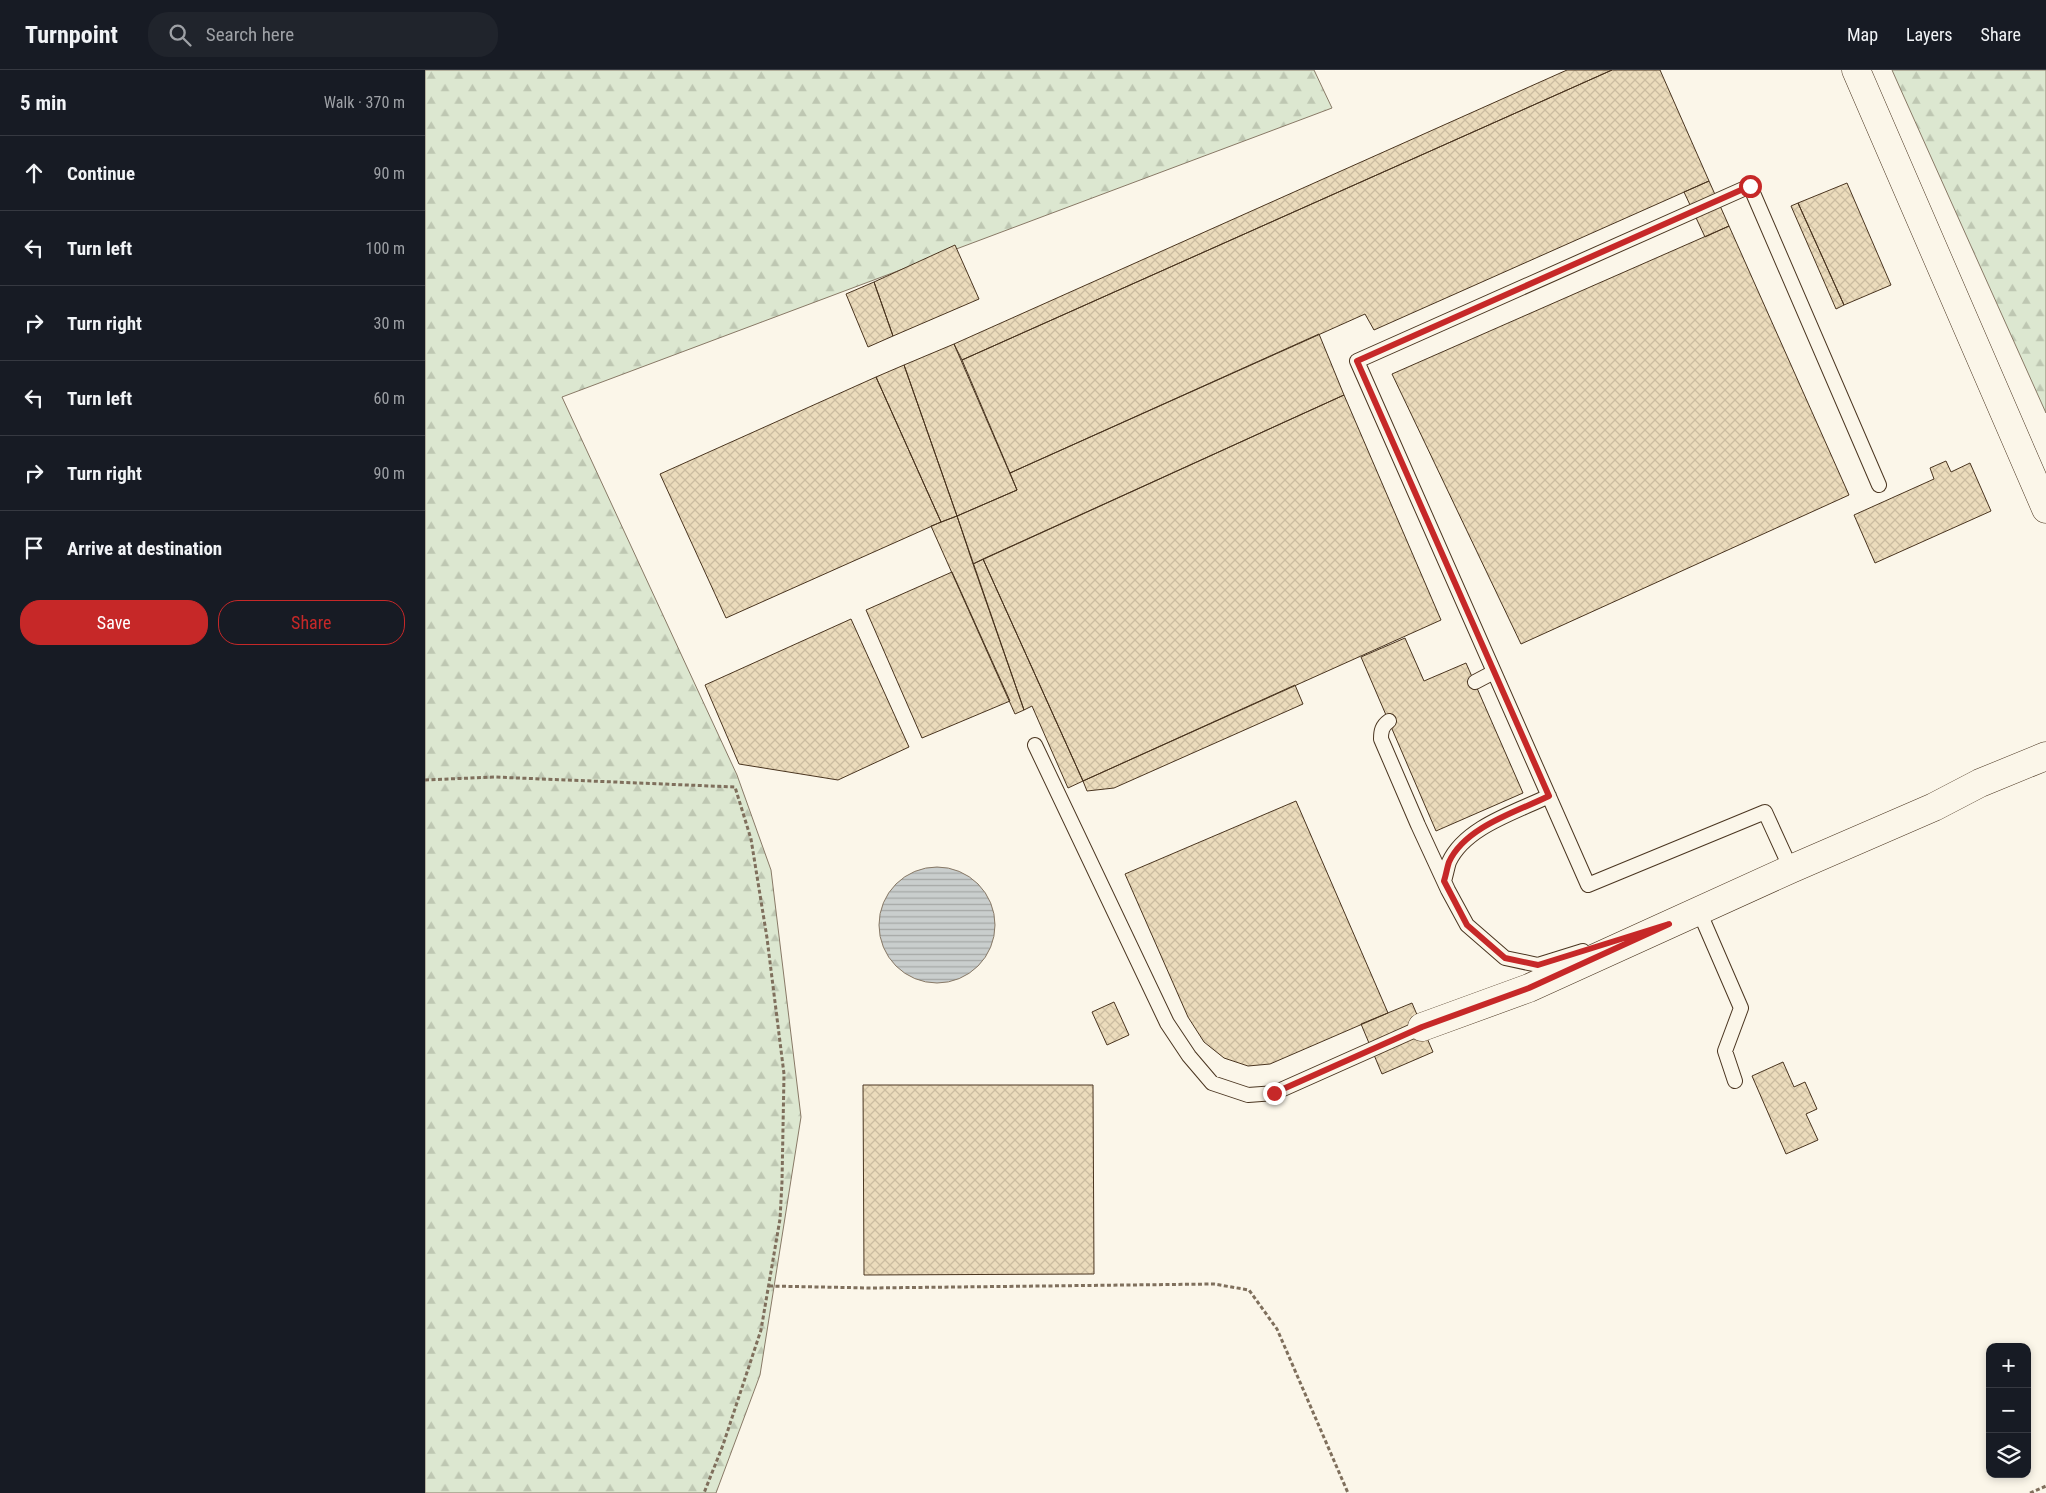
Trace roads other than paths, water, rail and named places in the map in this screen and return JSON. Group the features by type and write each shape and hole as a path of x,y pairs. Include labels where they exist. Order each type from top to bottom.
{"street":[{"path":"1856,70 2046,509"},
{"path":"1422,1027 1529,988 1791,869 1934,807 1980,783 2046,756"}],"lane":[{"path":"1791,869 1765,812 1588,885 1357,361 1750,186 1879,485"},
{"path":"1475,682 1495,672"},
{"path":"1389,721 1381,731 1381,739 1444,881 1467,925 1505,958 1538,965 1669,924"},
{"path":"1035,745 1167,1023 1189,1056 1212,1082 1248,1094 1274,1093 1422,1027"},
{"path":"1444,881 1449,862 1467,838 1478,830 1549,796"},
{"path":"1699,911 1741,1008 1725,1051 1735,1080"}]}
